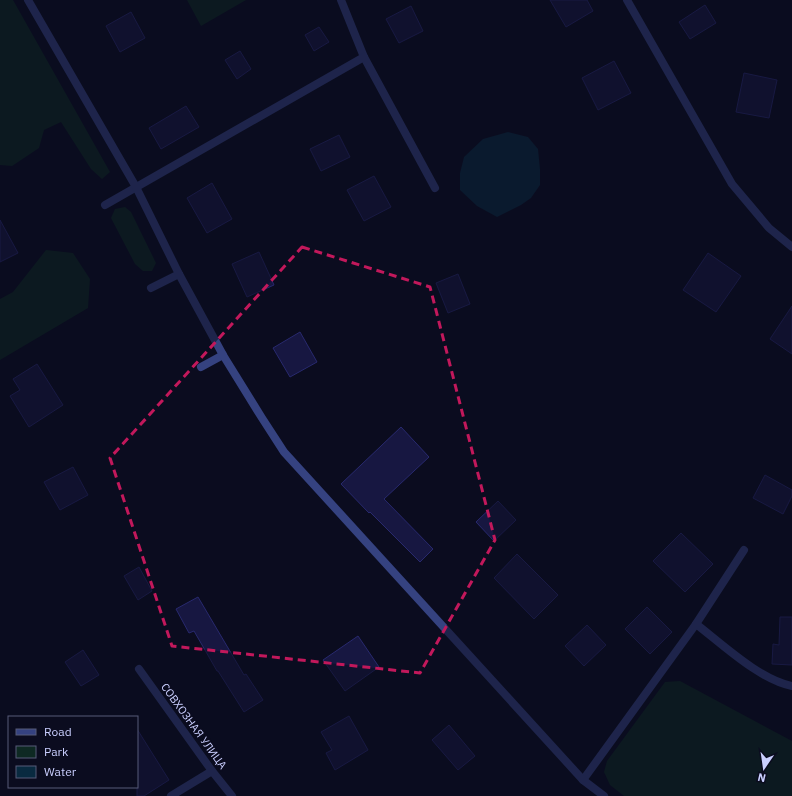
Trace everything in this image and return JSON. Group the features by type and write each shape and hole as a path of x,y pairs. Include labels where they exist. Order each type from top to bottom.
{"street":[{"path":"28,0 136,188 179,274 223,355 284,452 583,780 604,796"},
{"path":"341,0 364,56 435,188"},
{"path":"628,0 732,184 769,228 792,247"},
{"path":"104,205 364,56"},
{"path":"151,288 179,274"},
{"path":"201,367 223,355"},
{"path":"583,780 696,624 744,550"},
{"path":"696,624 735,655 767,677 792,686"},
{"name":"СОВХОЗНАЯ УЛИЦА","path":"139,669 212,771 232,796"},
{"path":"171,796 212,771"}],"highlighted area":[{"path":"302,247 430,287 495,540 420,673 172,646 110,458"}],"green space":[{"path":"0,0 13,0 110,172 102,179 91,169 61,122 44,130 39,148 12,166 0,165"},
{"path":"187,0 246,0 201,26"},
{"path":"125,207 131,212 156,263 152,271 143,271 135,264 111,218 115,209"},
{"path":"46,250 73,253 90,279 88,308 0,360 0,299 13,292"},
{"path":"680,681 792,741 792,796 624,796 610,785 604,772 607,761 665,682"}],"water":[{"path":"508,132 528,137 538,149 540,185 531,198 521,205 497,217 477,206 460,190 460,173 464,157 483,139"}],"building":[{"path":"550,0 587,0 593,11 566,27"},
{"path":"705,5 716,23 690,39 679,22"},
{"path":"411,6 423,31 399,43 386,19"},
{"path":"131,12 145,38 120,52 106,26"},
{"path":"319,27 329,42 314,51 305,35"},
{"path":"240,51 251,69 237,79 225,60"},
{"path":"614,61 631,93 598,110 582,78"},
{"path":"744,73 777,80 769,118 736,112"},
{"path":"186,106 199,127 161,149 149,128"},
{"path":"339,135 350,157 321,171 310,149"},
{"path":"374,176 391,207 364,221 347,190"},
{"path":"212,183 232,219 207,233 187,198"},
{"path":"0,220 18,253 0,262"},
{"path":"259,252 274,285 247,297 232,264"},
{"path":"708,253 741,276 716,312 683,290"},
{"path":"458,274 470,304 448,313 436,283"},
{"path":"792,306 792,354 770,339"},
{"path":"300,332 317,362 290,377 273,348"},
{"path":"37,364 63,405 29,427 10,396 20,390 13,379"},
{"path":"401,427 429,457 384,499 433,549 420,562 341,484"},
{"path":"73,467 88,495 60,510 44,482"},
{"path":"765,475 792,490 792,496 783,514 753,498"},
{"path":"498,501 516,520 494,541 476,522"},
{"path":"681,533 713,564 685,592 653,561"},
{"path":"517,554 558,595 534,619 494,578"},
{"path":"139,567 152,591 138,600 124,576"},
{"path":"198,597 244,675 246,674 263,700 244,712 217,671 194,631 189,633 176,609"},
{"path":"647,607 672,632 650,654 625,629"},
{"path":"780,617 792,617 792,665 772,664 773,644 779,645"},
{"path":"587,625 606,645 584,666 565,646"},
{"path":"358,636 379,667 345,691 323,660"},
{"path":"83,650 99,675 81,686 65,662"},
{"path":"349,716 368,750 335,770 326,753 332,750 321,732"},
{"path":"449,725 475,756 458,770 432,740"},
{"path":"138,731 169,780 144,796 137,796"}]}
